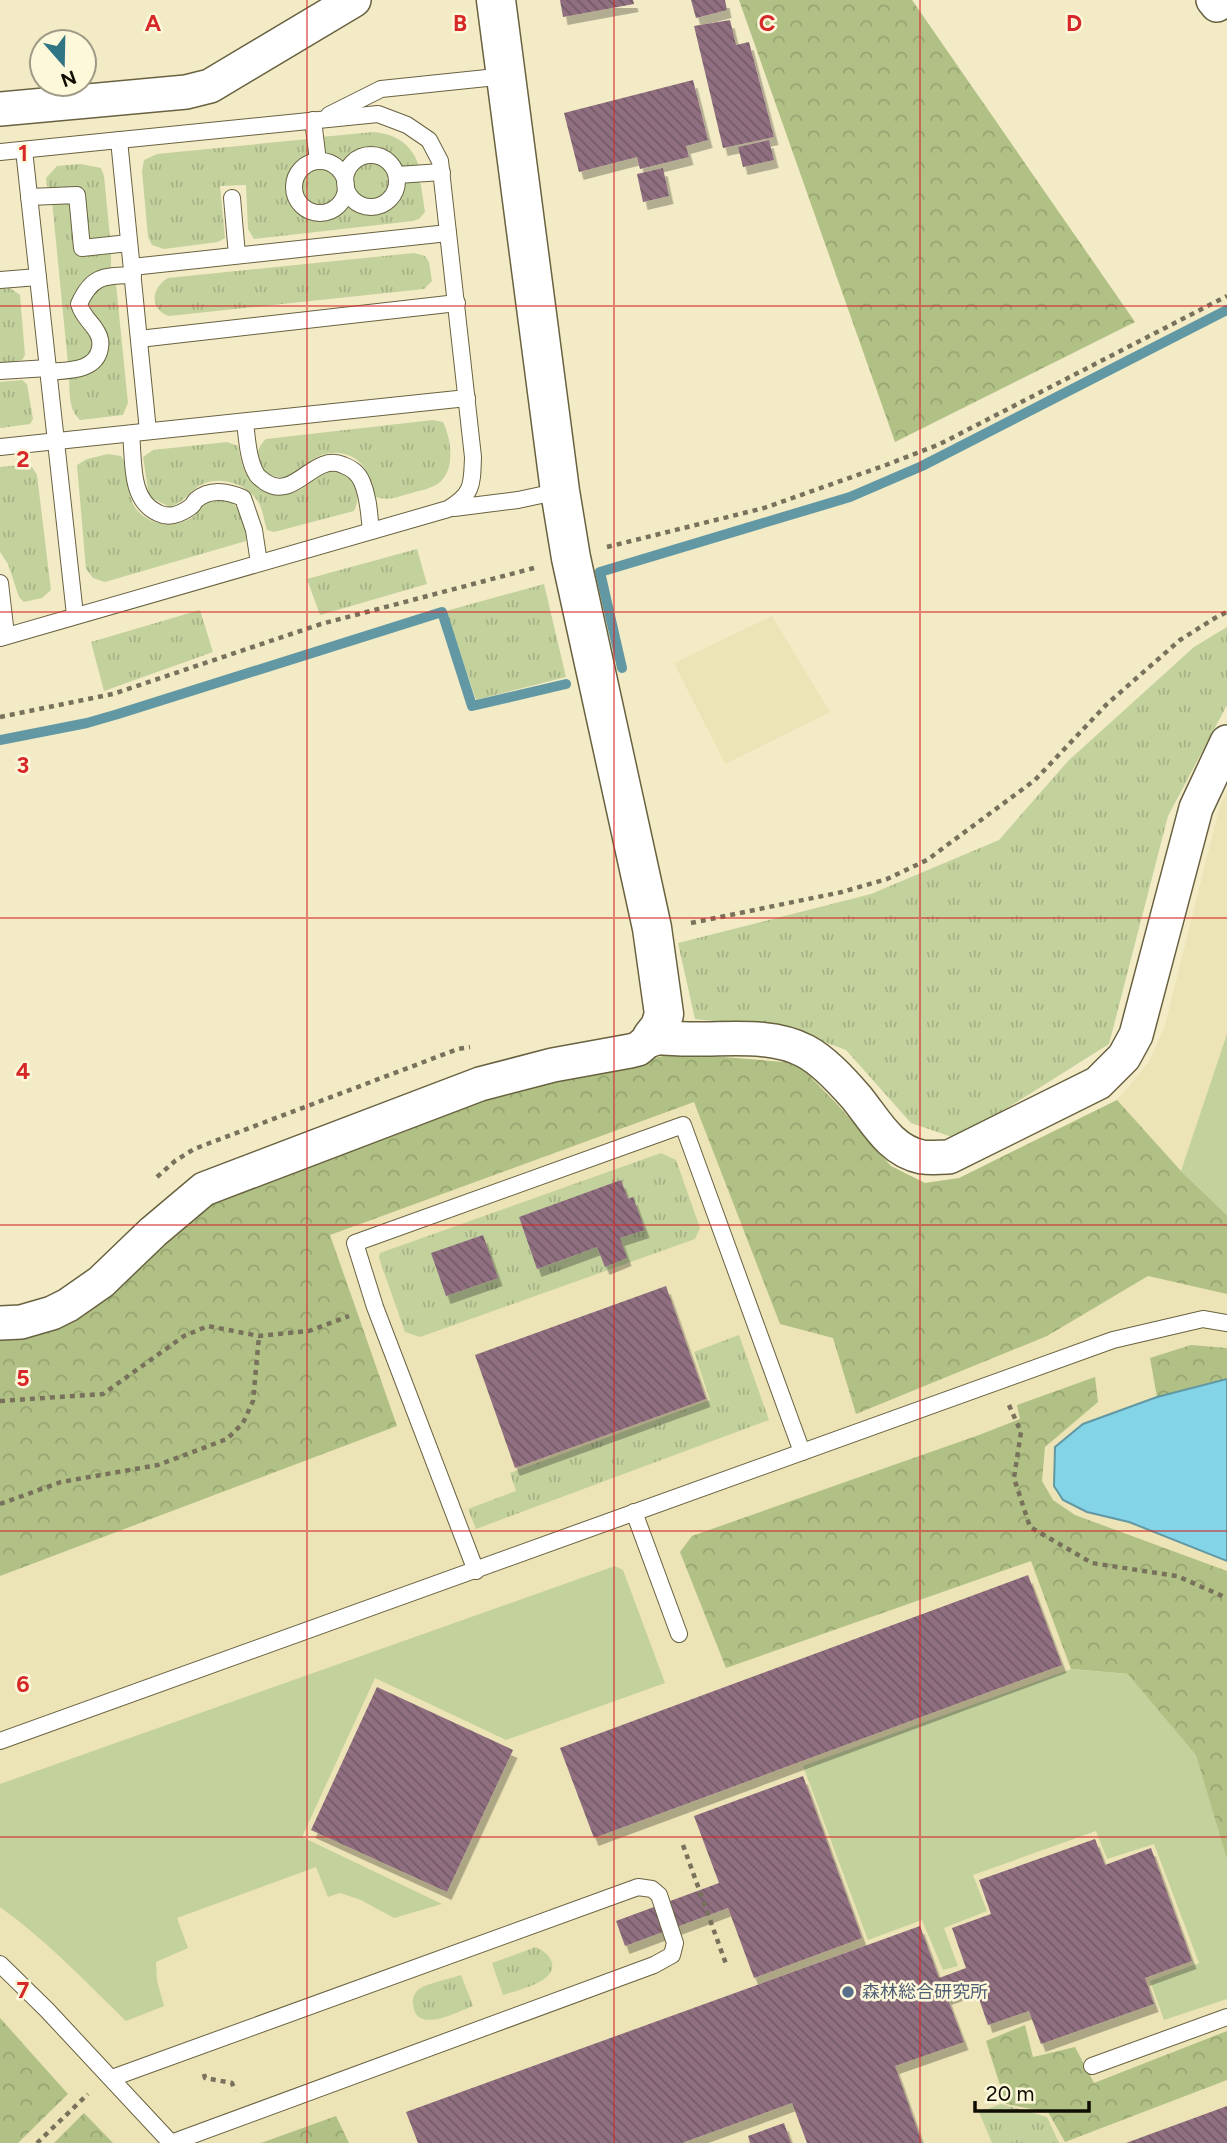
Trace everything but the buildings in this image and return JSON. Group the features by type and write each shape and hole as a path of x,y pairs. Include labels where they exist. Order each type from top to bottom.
{"street":[{"path":"0,109 198,90 221,81 354,0"},
{"path":"0,1323 21,1322 68,1305 102,1282 153,1232 204,1189 480,1084 553,1065 638,1049 660,1027 664,1014 652,928 571,558 560,491 496,0"},
{"path":"652,1037 689,1040 736,1038 784,1042 807,1052 838,1077 881,1131 901,1149 922,1157 949,1157 1098,1083 1124,1057 1136,1035 1196,807 1227,742"}],"lane":[{"path":"317,120 381,89 507,76"},
{"path":"0,152 378,114 407,125 429,140 440,161 442,172 473,457 472,482 463,500 448,509"},
{"path":"317,120 318,161"},
{"path":"119,140 148,431"},
{"path":"24,150 75,615"},
{"path":"362,156 380,156 394,167 397,175 397,184 391,199 376,206 359,204 352,199 345,184 349,167 362,156"},
{"path":"318,161 326,161 340,169 345,184 342,201 328,212 319,213 303,207 294,192 296,174 309,163 318,161"},
{"path":"397,175 442,172"},
{"path":"29,197 78,195 82,248 129,243"},
{"path":"232,198 237,255"},
{"path":"0,371 82,368 93,363 99,353 100,341 96,330 82,314 79,304 86,288 98,279 237,255 448,233"},
{"path":"0,280 38,277"},
{"path":"139,339 457,303"},
{"path":"0,447 467,397"},
{"path":"245,422 257,476 269,484 282,488 295,483 320,464 338,462 354,469 362,481 367,497 371,531"},
{"path":"131,434 140,498 152,510 164,516 176,515 191,508 197,499 212,492 229,492 243,498 254,530 259,563"},
{"path":"0,583 3,637 448,509 518,500 560,491"},
{"path":"476,1571 375,1307 355,1243 683,1125 802,1452"},
{"path":"0,1741 1113,1340 1203,1319 1227,1323"},
{"path":"634,1512 680,1634"},
{"path":"0,1964 112,2078 171,2143 654,1965 672,1955 676,1943 659,1895 652,1889 638,1887 112,2078"},
{"path":"1092,2066 1227,2017"}],"path":[{"path":"0,718 113,694 321,624 606,547 764,508 940,444 1227,296"},
{"path":"652,928 698,923 842,892 887,878 927,860 1035,780 1107,704 1180,640 1227,612"},
{"path":"0,1401 103,1394 184,1336 208,1326 259,1336 309,1331 375,1307"},
{"path":"0,1504 61,1482 158,1465 227,1439 243,1423 253,1401 259,1336"},
{"path":"999,1382 1021,1432 1014,1478 1030,1527 1092,1563 1177,1576 1227,1598"},
{"path":"682,1845 726,1964"},
{"path":"200,2065 205,2078 232,2083 238,2099"},
{"path":"37,2143 86,2096 112,2078"}],"shaded area":[{"path":"772,616 830,712 725,764 674,663"},
{"path":"1227,793 1227,2143 0,2143 0,1335 481,1100 837,1104 891,1166 924,1183 959,1178 1117,1100 1149,1062 1165,1025 1220,805"}],"green space":[{"path":"739,0 912,0 1135,322 895,442"},
{"path":"374,132 389,135 402,142 412,152 419,166 400,171 389,157 377,150 355,154 347,159 345,166 341,161 324,156 321,137"},
{"path":"308,139 311,156 295,168 288,182 290,195 297,207 308,215 322,219 336,215 349,202 369,213 384,211 397,201 402,193 402,183 419,181 425,212 413,221 254,239 248,229 246,185 220,186 225,238 218,242 164,249 152,245 148,237 142,171 144,160 157,154"},
{"path":"371,159 386,166 393,181 386,196 371,203 356,196 349,181 356,166"},
{"path":"81,164 101,168 104,176 110,237 107,239 88,241 84,188 47,186 46,178 57,166"},
{"path":"320,164 335,171 342,186 335,201 320,208 305,201 298,186 305,171"},
{"path":"52,201 72,201 77,255 111,253 111,273 84,279 75,296 93,334 94,356 68,364"},
{"path":"414,253 425,256 429,262 432,281 424,289 169,316 155,304 158,287 168,278"},
{"path":"102,282 116,284 128,403 123,415 80,420 72,406 69,377 88,371 100,326 84,300"},
{"path":"10,288 20,295 25,355 22,360 0,364 0,289"},
{"path":"22,380 27,384 33,419 30,424 0,428 0,382"},
{"path":"433,420 443,422 448,436 448,470 436,485 396,497 376,497 362,465 342,453 318,457 284,477 266,472 259,462 258,451 266,439"},
{"path":"227,442 238,446 248,478 267,491 284,494 294,492 326,472 349,475 357,497 354,511 274,532 267,530 254,496 233,483 208,482 169,507 149,496 143,457 153,450"},
{"path":"108,454 121,456 134,506 148,519 165,524 177,523 194,516 204,504 223,500 236,506 240,512 246,541 105,582 93,578 86,569 77,465 87,459"},
{"path":"0,467 32,467 37,475 51,590 42,598 24,602 19,597 8,564 0,552"},
{"path":"417,549 427,584 320,615 307,579"},
{"path":"544,584 566,677 476,700 446,611"},
{"path":"200,610 213,652 104,691 91,642"},
{"path":"1227,627 1227,705 1168,816 1109,1044 958,1139 911,1123 846,1050 792,1030 695,1019 678,943 871,894 999,840 1068,761 1194,647"},
{"path":"1227,1034 1227,1215 1181,1171"},
{"path":"675,1053 797,1063 891,1166 925,1183 959,1178 1117,1100 1181,1171 1227,1215 1227,1294 1148,1276 1047,1336 856,1414 833,1338 780,1324 694,1102 330,1235 397,1426 0,1576 0,1335 116,1289 216,1199 481,1100"},
{"path":"661,1153 676,1160 700,1228 695,1239 420,1337 405,1332 379,1258 380,1253"},
{"path":"739,1335 769,1420 476,1529 468,1509 516,1491 510,1473 710,1400 694,1352"},
{"path":"1191,1345 1227,1348 1227,1379 1157,1397 1150,1358"},
{"path":"1095,1377 1098,1402 1045,1447 1042,1481 1053,1500 1075,1515 1227,1571 1227,1864 1128,1674 1071,1669 1031,1561 726,1668 680,1552 692,1536 1020,1419 1017,1405"},
{"path":"615,1566 623,1570 665,1683 506,1740 375,1678 302,1837 442,1904 394,1918 361,1900 340,1893 328,1897 316,1867 177,1918 188,1948 156,1962 157,1981 164,2006 126,2021 50,1947 0,1907 0,1784"},
{"path":"1071,1669 1128,1674 1196,1755 1227,1859 1227,1999 1164,2020 1150,1981 1199,1963 1154,1844 1107,1859 1096,1831 973,1875 987,1911 944,1928 958,1966 943,1970 922,1920 868,1940 803,1766"},
{"path":"536,1947 551,1960 552,1970 548,1976 534,1985 503,1995 492,1963"},
{"path":"461,1975 473,2006 438,2019 421,2018 415,2013 413,2000 419,1989"},
{"path":"0,2018 68,2094 18,2143 0,2143"},
{"path":"1025,2025 1033,2057 1075,2047 1094,2083 1227,2031 1227,2080 1065,2142 1048,2112 1006,2104 986,2041"},
{"path":"1001,2104 1047,2117 1059,2143 992,2143 979,2112"},
{"path":"84,2113 113,2143 54,2143"},
{"path":"336,2116 349,2143 261,2143"}],"water":[{"path":"1227,1379 1227,1561 1129,1522 1087,1512 1063,1500 1054,1486 1055,1447 1083,1424 1157,1397"}],"waterway":[{"path":"622,668 600,572 850,497 922,466 1227,310"},
{"path":"0,740 87,723 442,612 472,706 566,684"}],"place":[{"name":"森林総合研究所","path":"848,1992"}]}
